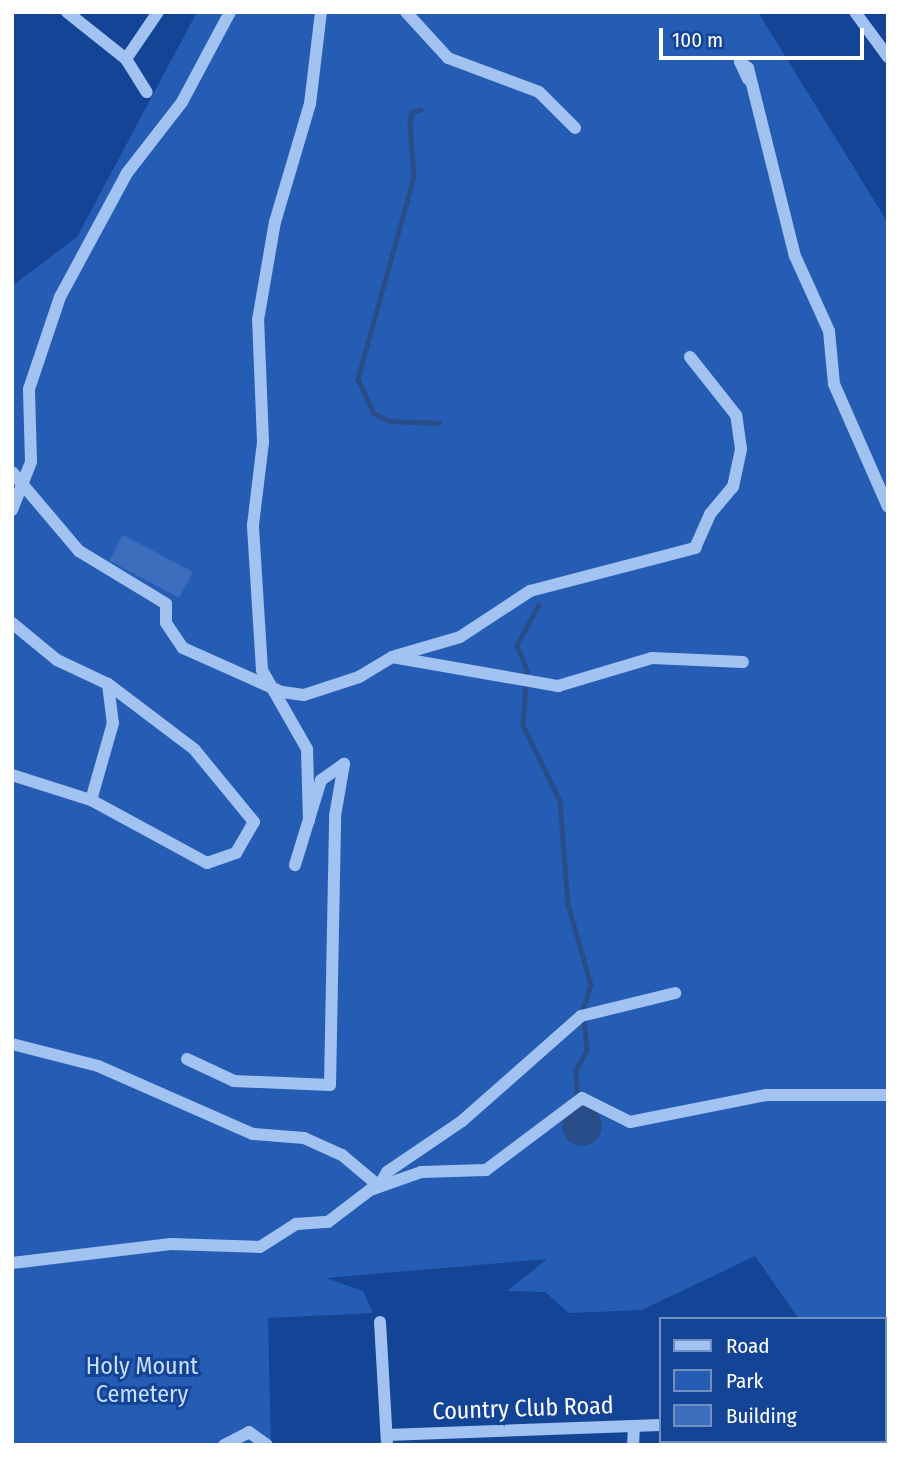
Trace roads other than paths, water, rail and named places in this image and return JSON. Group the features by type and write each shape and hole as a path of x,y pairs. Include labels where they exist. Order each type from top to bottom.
{"street":[{"path":"67,12 126,59 147,92"},
{"path":"126,59 158,12"},
{"path":"12,510 23,484 32,449 29,389 60,297 127,173 182,102 230,12"},
{"path":"309,821 307,749 269,686 253,525 263,442 258,320 275,222 310,104 321,12"},
{"path":"407,12 448,58 539,92 575,128"},
{"path":"855,12 888,57"},
{"path":"748,79 795,256 829,331 834,384 888,507"},
{"path":"12,472 79,551 166,604 166,623 183,648 269,686 304,695 359,677 392,657 473,630 530,591 695,548 710,514 733,487 741,449 736,415 690,357"},
{"path":"12,623 57,660 108,684 194,749 254,822 236,853 207,863 90,800 12,775"},
{"path":"392,657 423,658 516,681 558,686 652,658 743,662"},
{"path":"90,800 113,723 108,684"},
{"path":"187,1059 234,1081 330,1085 335,816 344,764 327,771 295,865"},
{"path":"379,1186 387,1172 462,1121 585,1014 675,993"},
{"path":"12,1044 98,1066 253,1134 304,1139 342,1155 379,1186"},
{"path":"12,1263 171,1244 260,1247 296,1224 328,1222 379,1186 443,1168 486,1170 582,1098 630,1122 766,1096 888,1095"},
{"path":"380,1322 387,1440"},
{"name":"Country Club Road","path":"387,1440 659,1425"},
{"path":"633,1445 635,1426"},
{"path":"224,1445 249,1432 267,1445"}],"waterway":[{"path":"421,110 412,113 410,124 414,177 358,379 374,413 390,421 439,423"},
{"path":"539,605 517,645 527,670 523,725 560,801 568,904 591,985 583,1010 587,1050 576,1071 578,1110"}],"park label":[{"name":"Holy Mount Cemetery","path":"142,1381"}]}
